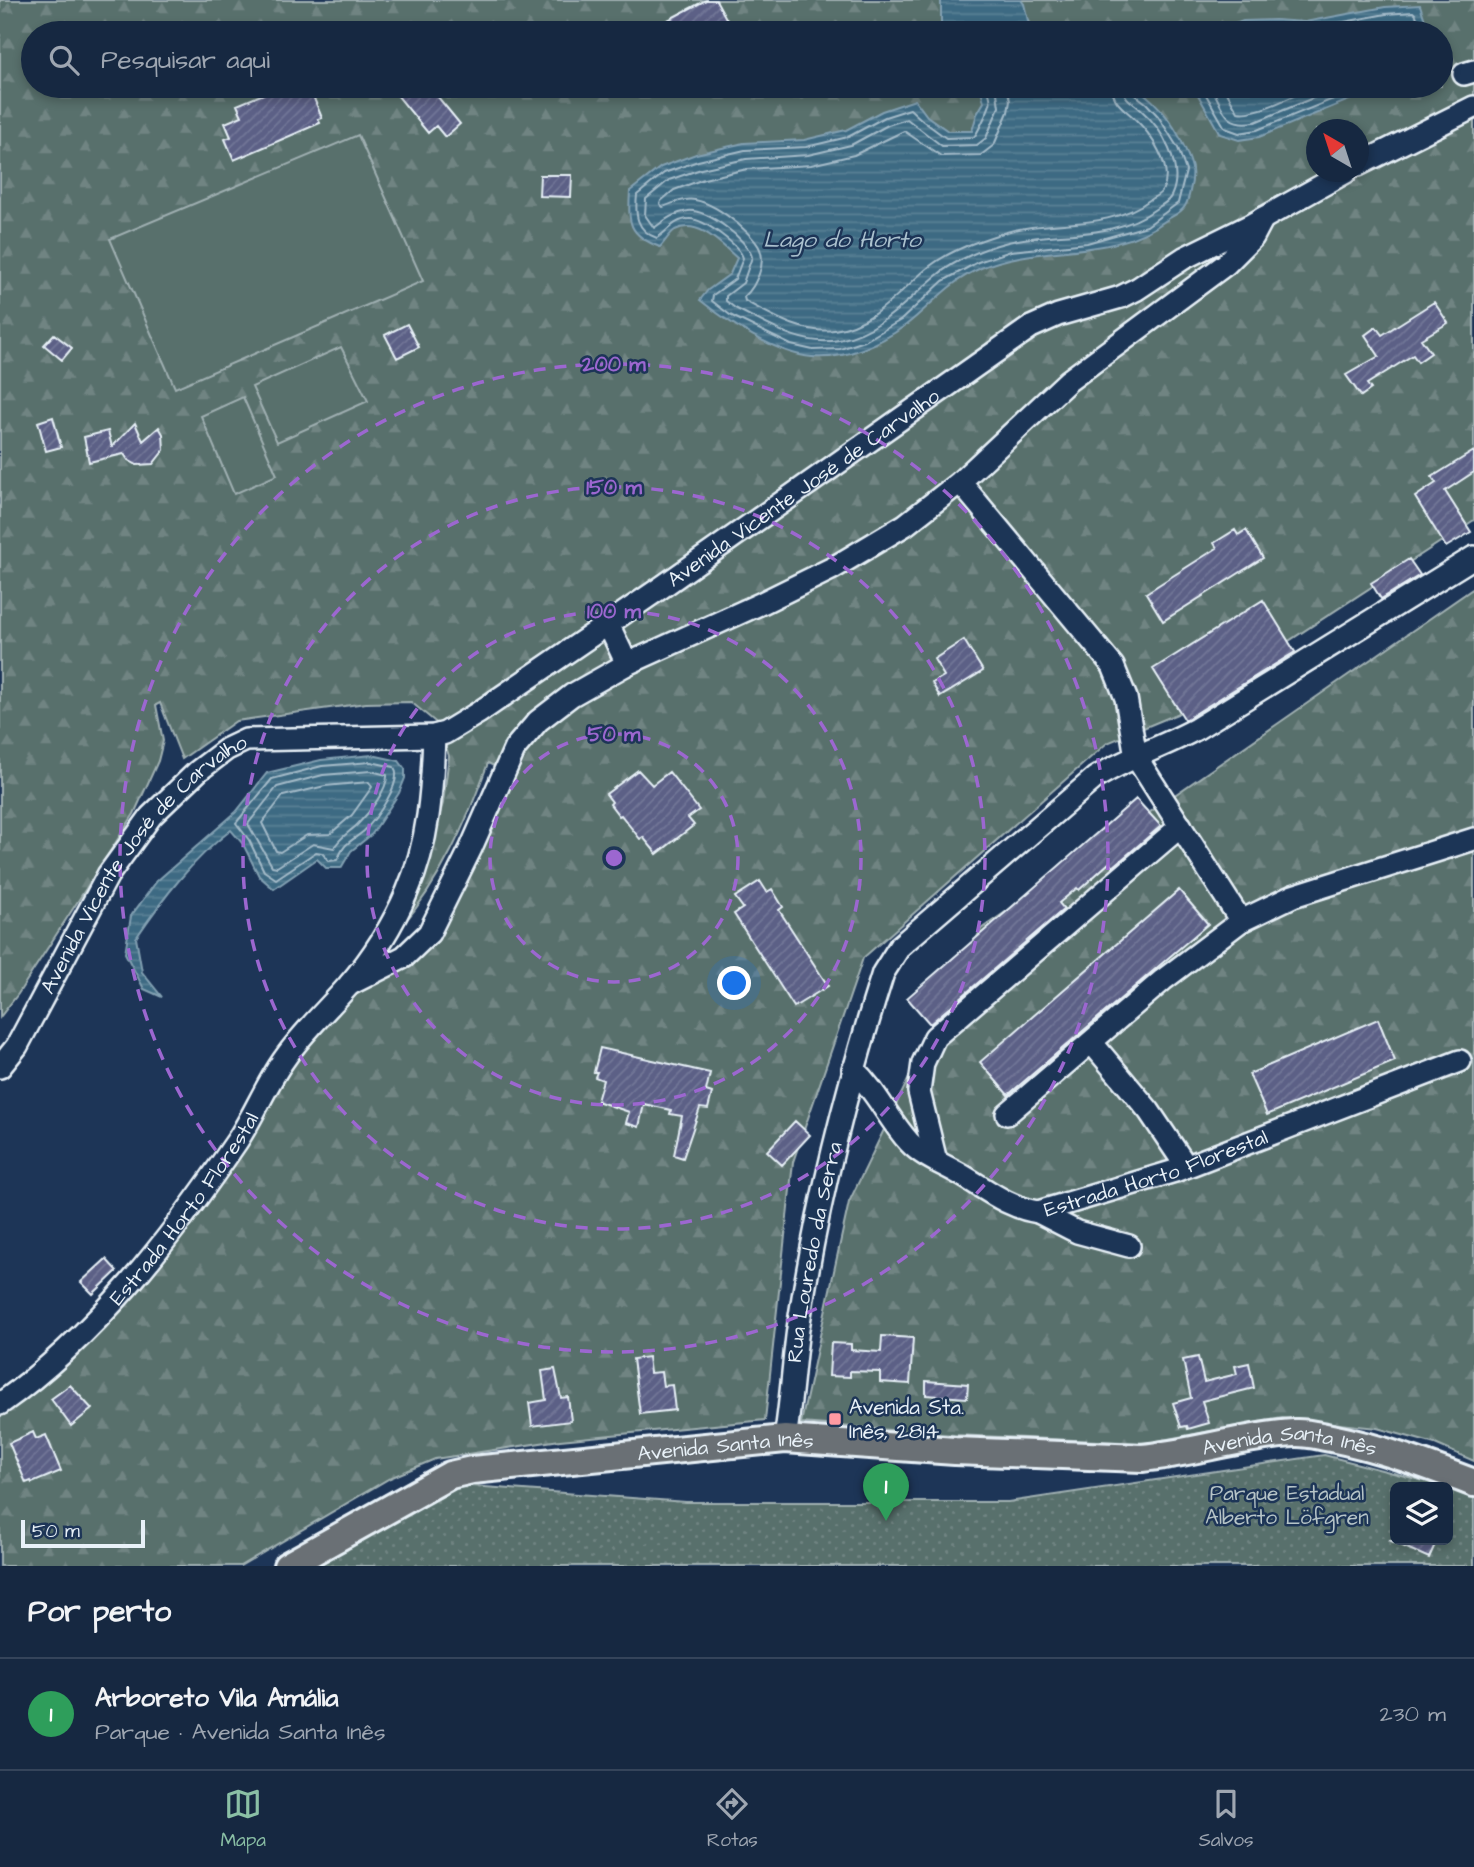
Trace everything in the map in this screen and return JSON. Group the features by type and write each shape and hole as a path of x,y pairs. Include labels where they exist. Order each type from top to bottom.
{"main road":[{"name":"Avenida Santa Inês","path":"287,1566 450,1475 472,1470 786,1439 955,1451 1142,1458 1263,1437 1303,1433 1408,1457 1474,1483"}],"street":[{"path":"1369,159 1474,107"},
{"name":"Avenida Vicente José de Carvalho","path":"0,1067 17,1045 85,916 127,847 163,802 215,758 246,740 434,736 461,724 1031,327 1058,315 1121,297 1138,289 1165,268 1327,182"},
{"path":"346,988 404,957 429,933 471,848 499,779 515,748 538,721 572,695 627,664 833,568 905,524 960,482 1068,381 1226,264 1254,237 1264,216"},
{"path":"960,482 1113,666 1126,698 1136,757 1241,920"},
{"name":"Rua Louredo da Serra","path":"786,1439 798,1328 815,1234 853,1069 883,973 900,946 1095,778 1196,729 1474,557"},
{"path":"608,624 627,664"},
{"name":"Estrada Horto Florestal","path":"0,1404 56,1360 138,1273 239,1138 286,1057 346,988 386,932 407,892 424,843 431,804 434,736"},
{"path":"936,1161 919,1092 923,1063 935,1037 1181,826"},
{"path":"1007,1114 1163,980 1241,920 1293,896 1474,839"},
{"path":"1092,1043 1149,1111 1186,1166"},
{"name":"Estrada Horto Florestal","path":"853,1069 911,1144 997,1198 1020,1209 1038,1212 1186,1166 1460,1062"},
{"path":"1038,1212 1077,1232 1129,1246"}],"green space":[{"path":"0,0 1474,0 1474,520 1177,714 1107,743 863,958 793,1162 765,1420 560,1440 435,1459 390,1478 240,1566 0,1566 0,1407 34,1385 192,1224 245,1144 283,1069 325,1019 411,944 508,773 488,763 452,850 415,910 400,928 425,866 443,803 449,756 439,725 411,702 366,703 236,721 182,759 160,703 156,705 163,741 158,761 134,814 18,994 0,1017"},
{"path":"358,135 423,281 175,388 110,239"},
{"path":"341,347 368,401 277,442 252,387"},
{"path":"243,397 277,475 234,494 201,416"},
{"path":"1474,588 1474,1461 1435,1444 1377,1428 1282,1418 1146,1443 954,1435 801,1423 849,1202 981,929"},
{"name":"Parque Estadual Alberto Löfgren","path":"1324,1455 1428,1482 1390,1482 1390,1545 1453,1545 1453,1488 1474,1494 1474,1566 293,1566 444,1484 686,1502 1008,1502"}],"water":[{"path":"941,0 1021,0 1028,21 941,21"},
{"path":"1420,5 1425,21 1310,21 1385,7"},
{"name":"Lago do Horto","path":"983,98 1149,98 1175,128 1191,165 1192,183 1185,206 1177,214 1146,232 1123,241 1100,247 1028,255 981,268 950,287 906,325 885,338 862,349 824,357 798,355 768,343 738,327 700,300 708,290 730,274 737,258 709,234 692,227 684,227 673,231 660,247 642,238 632,226 629,212 630,191 661,167 696,154 744,143 804,140 846,130 882,111 915,100 927,116 948,131 972,131 984,102"},
{"path":"1200,98 1354,98 1259,137 1239,140 1220,134"},
{"path":"372,755 399,761 405,769 405,778 399,793 372,834 351,851 341,868 326,868 317,859 274,889 259,876 243,844 231,830 203,854 179,880 136,938 142,972 162,997 144,989 125,953 131,916 157,881 236,812 267,773 321,760"}],"building":[{"path":"706,0 716,0 727,21 666,21"},
{"path":"254,98 314,98 322,118 318,119 320,123 234,160 225,139 231,137 225,123 242,116 237,105"},
{"path":"399,98 439,98 460,124 445,137 436,126 428,133"},
{"path":"540,175 572,175 571,197 539,196"},
{"path":"1434,302 1448,323 1421,339 1431,353 1418,362 1413,355 1367,384 1371,389 1361,396 1346,375 1379,356 1365,335 1376,327 1382,335"},
{"path":"407,324 419,347 397,358 385,335"},
{"path":"54,334 72,348 62,360 44,345"},
{"path":"53,417 61,447 46,451 38,422"},
{"path":"135,423 143,441 159,427 163,434 164,450 153,464 137,465 124,454 89,462 84,437 108,431 112,447"},
{"path":"1474,451 1474,472 1445,491 1471,532 1446,547 1415,497 1436,483 1432,477"},
{"path":"1235,530 1238,535 1246,530 1263,558 1163,621 1146,593 1217,548 1214,543"},
{"path":"1409,559 1420,575 1381,599 1371,583"},
{"path":"1263,600 1295,652 1185,720 1153,669"},
{"path":"964,640 983,671 940,697 932,683 944,676 934,659"},
{"path":"638,770 652,785 669,772 699,810 688,818 694,825 657,854 643,837 640,839 621,815 619,816 606,794"},
{"path":"1136,799 1161,826 1113,867 1109,863 1079,890 1077,888 1059,903 1064,909 930,1024 907,998"},
{"path":"760,881 767,892 772,889 783,907 779,910 828,986 794,1007 734,914 743,908 735,897"},
{"path":"1179,890 1208,924 1008,1095 980,1062"},
{"path":"1378,1019 1395,1061 1267,1115 1249,1074"},
{"path":"600,1048 710,1073 706,1091 712,1093 708,1109 700,1108 683,1158 674,1155 682,1116 670,1114 671,1110 644,1104 639,1127 626,1123 629,1112 597,1101 603,1080 595,1077 597,1072 594,1072"},
{"path":"795,1121 810,1135 782,1165 767,1151"},
{"path":"106,1259 117,1271 93,1294 81,1282"},
{"path":"882,1336 913,1338 910,1384 880,1382 880,1372 850,1371 850,1377 829,1376 831,1343 851,1344 851,1350 881,1352"},
{"path":"648,1357 650,1373 661,1372 663,1386 672,1385 675,1410 640,1414 633,1359"},
{"path":"1198,1357 1204,1382 1237,1374 1235,1366 1249,1363 1254,1388 1202,1401 1209,1423 1188,1429 1187,1426 1181,1427 1173,1403 1191,1398 1183,1360"},
{"path":"555,1369 561,1398 568,1397 571,1421 532,1426 529,1403 546,1400 542,1371"},
{"path":"926,1381 968,1384 967,1398 926,1395"},
{"path":"70,1385 92,1409 71,1426 51,1399"},
{"path":"33,1432 36,1439 46,1435 61,1471 26,1483 9,1443"},
{"path":"1400,1545 1435,1545 1429,1558"}],"place":[{"name":"Avenida Sta. Inês, 2814","path":"835,1419"},
{"name":"Arboreto Vila Amália","path":"886,1521"}]}
